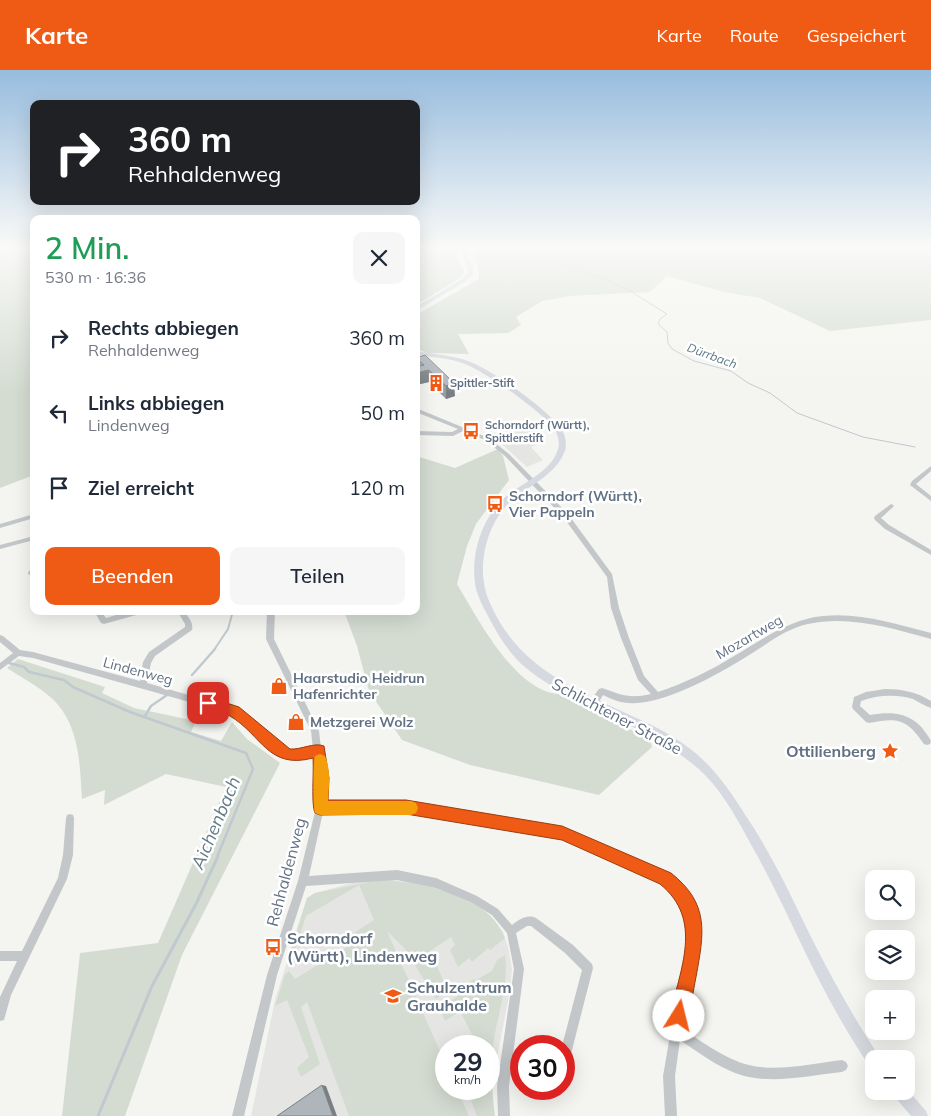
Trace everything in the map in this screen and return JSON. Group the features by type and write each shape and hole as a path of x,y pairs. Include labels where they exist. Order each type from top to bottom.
{"main road":[{"path":"420,307 438,296"},
{"name":"Schlichtener Straße","path":"420,354 464,361 476,366 552,423 561,434 561,453 553,466 532,480 502,505 488,527 480,553 479,570 483,596 493,620 507,642 529,666 557,686 664,738 693,757 710,773 727,795 765,858 829,990 867,1050"},
{"path":"907,1100 921,1116"}],"street":[{"path":"420,412 464,428 493,443 566,516 610,576 615,608 625,638 641,678 657,696"},
{"path":"420,433 453,434 464,428"},
{"path":"931,468 914,482 912,486 931,499"},
{"path":"891,506 877,518 887,527 931,553"},
{"path":"0,526 30,517"},
{"path":"0,546 30,539"},
{"path":"100,615 104,621 126,615"},
{"path":"142,685 147,662 152,654 189,628 183,615"},
{"name":"Rehhaldenweg","path":"238,1116 272,975 303,881 320,808 322,778 315,731 270,639 271,615"},
{"name":"Mozartweg","path":"592,704 602,691 626,700 657,696 712,673 788,628 807,621 831,618 853,619 931,636"},
{"name":"Lindenweg","path":"0,638 18,653 33,655 234,711 276,748 288,755 298,756 319,750"},
{"path":"0,667 18,653"},
{"path":"927,741 919,730 902,717 881,716 869,719 856,707 857,699 867,694 895,692 920,697 931,705"},
{"path":"320,808 406,807 562,833 666,878 679,889 688,903 694,919 695,937 684,984 669,1076 671,1116"},
{"path":"0,1016 6,994 67,867 70,818"},
{"path":"303,881 397,875 436,883 474,899 495,912 511,931 519,969 503,1086 504,1116"},
{"path":"511,931 526,921 533,921 569,949 588,968 570,1035"},
{"path":"0,956 24,956"},
{"path":"677,1032 720,1058 747,1071 777,1073 842,1066"}],"shaded area":[{"path":"0,296 30,296 30,477 0,488"},
{"path":"420,296 431,296 420,303"},
{"path":"450,296 573,296 542,301 516,317 521,325 508,333 458,334 469,354 428,353 420,350 420,313"},
{"path":"747,296 931,296 931,320 830,331 760,298"},
{"path":"527,427 544,442 531,447 543,460 527,467 495,438 487,435"},
{"path":"498,449 503,456 509,480 476,524 467,546 457,584 498,650 526,680 650,739 652,747 599,795 470,765 402,740 369,691 357,646 345,615 420,615 420,457 455,468"},
{"path":"18,659 105,687 102,693 134,708 196,721 191,732 221,741 232,722 247,739 280,763 182,955 125,1116 62,1116 80,953 158,943 226,787 166,774 104,805 105,790 82,799 78,753 68,720 51,698 7,668"},
{"name":"Schulzentrum Grauhalde","path":"387,879 415,883 449,893 490,916 503,932 512,969 510,991 500,1042 500,1035 435,1035 435,1100 493,1100 494,1116 251,1116 275,1000 307,898 315,893 363,880"},
{"path":"379,880 433,887 469,900 484,910 496,923 505,938 490,950 488,948 472,962 469,958 458,967 450,950 455,945 451,937 430,951 448,991 436,999 405,949 387,931 435,1040 435,1100 462,1100 469,1116 349,1116 307,1002 301,1007 320,1064 301,1077 297,1068 309,1057 287,1000 275,1006 285,974 289,971 295,979 351,944 349,936 374,920 359,885 306,916 292,959 287,961 307,898 315,893"},
{"path":"505,955 504,990 495,1035 472,1035 460,1011 445,1021 440,1009 468,988 466,985 473,979 476,980 492,971 497,960"},
{"path":"493,1100 495,1116 477,1116 471,1101"}],"building":[{"path":"425,355 454,383 446,386 429,370 420,372 420,366 424,365 420,362 420,357"},
{"path":"322,1085 333,1116 277,1116"}],"waterway":[{"name":"Dürrbach","path":"638,296 667,314 660,319 658,324 667,332 668,343 672,349 694,361 731,371 748,383 770,393 797,413 863,437 915,447"},
{"path":"214,650 228,629 232,615"},
{"path":"192,675 215,649"},
{"name":"Aichenbach","path":"9,663 24,667 29,672 64,680 73,687 130,712 246,753 253,769 217,857"},
{"path":"145,716 151,706 167,695"},
{"name":"Aichenbach","path":"98,1116 152,986 196,904 218,856"}],"slow traffic":[{"path":"320,760 322,778 320,808 411,808"}],"place":[{"name":"Spittler-Stift","path":"436,383"},
{"name":"Schorndorf (Württ), Spittlerstift","path":"471,431"},
{"name":"Schorndorf (Württ), Vier Pappeln","path":"495,504"},
{"name":"Haarstudio Heidrun Hafenrichter","path":"279,686"},
{"name":"Metzgerei Wolz","path":"296,722"},
{"name":"Ottilienberg","path":"890,751"},
{"name":"Schorndorf (Württ), Lindenweg","path":"273,947"},
{"name":"Schulzentrum Grauhalde","path":"393,996"}],"route":[{"path":"208,703 234,711 276,748 288,755 298,756 319,750 322,778 320,808 406,807 562,833 666,878 679,889 688,903 694,919 695,937 679,1016"}]}
